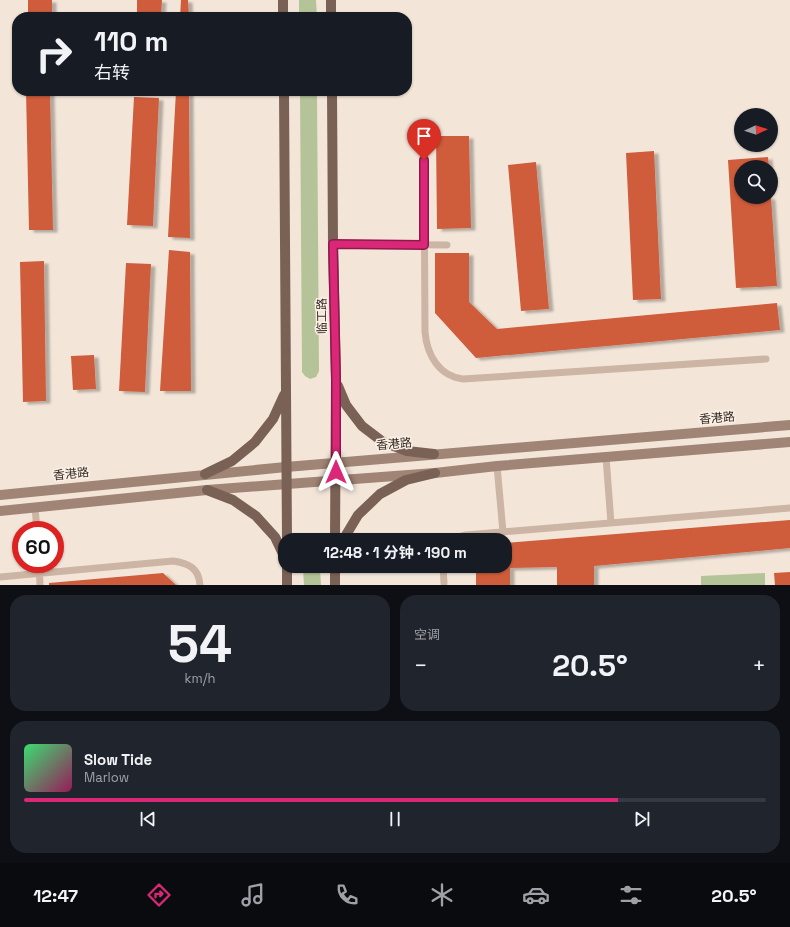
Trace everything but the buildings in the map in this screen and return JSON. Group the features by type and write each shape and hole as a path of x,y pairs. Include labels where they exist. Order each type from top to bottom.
{"main road":[{"path":"283,0 283,12"},
{"path":"331,0 331,12"},
{"path":"284,96 287,533"},
{"name":"临工路","path":"332,96 336,380 335,533"},
{"path":"336,380 346,405 362,426 372,434 383,442 408,451 434,454"},
{"path":"205,474 232,461 255,442 273,418 285,391"},
{"name":"香港路","path":"0,495 205,474 790,424"},
{"path":"0,511 207,490 435,473 497,466 790,442"},
{"path":"347,533 358,515 380,494 406,480 435,473"},
{"path":"207,490 233,500 256,516 274,537 278,545"},
{"path":"287,573 287,585"},
{"path":"335,573 335,585"}],"lane":[{"path":"424,148 426,343 429,353 435,363 446,373 458,379 464,379 766,359"},
{"path":"333,244 448,245"},
{"path":"606,457 611,523"},
{"path":"497,466 503,532"},
{"path":"35,507 36,521"},
{"path":"491,533 790,508"},
{"path":"0,577 173,561 192,567 197,574 200,585"},
{"path":"443,573 444,584"},
{"path":"39,574 40,585"}],"green space":[{"path":"299,0 316,0 317,12 299,12"},
{"path":"300,96 317,96 319,371 316,377 310,379 302,372"},
{"path":"303,573 320,573 321,585 304,585"},
{"path":"765,573 765,585 701,585 701,576"}],"route":[{"path":"336,472 336,380 333,244 424,245 424,160"}]}
